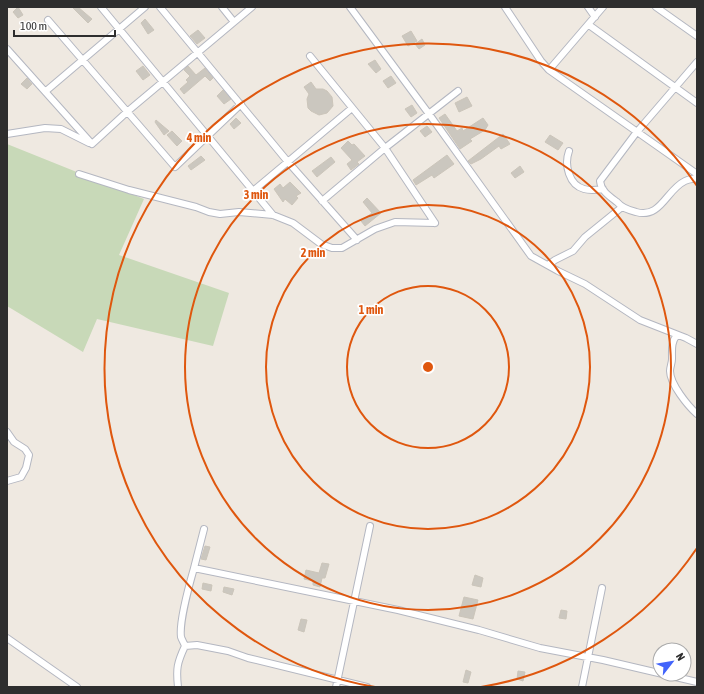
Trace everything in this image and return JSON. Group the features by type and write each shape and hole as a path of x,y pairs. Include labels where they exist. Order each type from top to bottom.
{"street":[{"path":"101,7 273,215"},
{"path":"46,90 146,7"},
{"path":"160,7 288,162 357,240"},
{"path":"222,7 234,22"},
{"path":"92,144 128,111 252,7"},
{"path":"350,7 531,256 585,284 640,320 697,344"},
{"path":"505,7 541,61 549,70 636,133 697,174"},
{"path":"588,7 595,17"},
{"path":"549,70 603,7"},
{"path":"656,7 697,36"},
{"path":"48,20 128,111 174,167 241,104"},
{"path":"589,24 697,102"},
{"path":"7,48 46,90 92,144"},
{"path":"79,174 129,190 196,207 209,212 220,214 238,212 273,215 293,223 321,244 332,248 342,248 375,229 395,222 435,223 385,148 310,56"},
{"path":"697,62 636,133 600,181 603,189 622,207 639,214 648,214 654,210 680,183 697,178"},
{"path":"322,200 458,91"},
{"path":"253,191 352,108"},
{"path":"7,134 45,128 61,129 92,144"},
{"path":"569,151 567,157 567,169 572,180 582,189 591,191 603,189"},
{"path":"548,265 573,251 585,237 622,207"},
{"path":"677,335 673,340 672,345 670,370 671,378 676,388 697,414"},
{"path":"7,432 14,442 25,449 29,455 26,468 21,477 7,481"},
{"path":"336,687 370,526"},
{"path":"185,646 181,638 181,629 186,598 204,529"},
{"path":"194,568 398,610 479,630 540,648 588,657 696,682"},
{"path":"582,687 602,588"},
{"path":"7,638 77,687"},
{"path":"185,646 207,646 248,658 367,687"},
{"path":"178,687 176,670 179,658 185,646"},
{"path":"690,687 696,682"}],"green space":[{"path":"7,144 144,199 119,255 229,293 213,346 97,319 83,352 7,306"}],"building":[{"path":"18,7 23,15 18,18 13,12"},
{"path":"72,7 78,7 92,19 88,23"},
{"path":"145,19 154,30 148,34 141,23"},
{"path":"198,30 205,38 197,44 190,36"},
{"path":"411,31 417,41 408,46 402,36"},
{"path":"422,39 425,45 419,49 415,44"},
{"path":"375,60 381,69 376,73 368,64"},
{"path":"143,66 150,75 143,80 136,71"},
{"path":"188,66 196,75 205,68 213,78 210,81 205,76 184,94 180,89 188,82 186,80 190,76 184,70"},
{"path":"391,76 396,83 388,88 383,81"},
{"path":"27,78 32,84 27,89 21,84"},
{"path":"311,82 316,89 323,89 327,91 332,97 333,106 327,113 319,115 308,108 307,99 309,94 304,87"},
{"path":"223,90 231,99 224,104 217,96"},
{"path":"467,97 472,106 459,112 455,103"},
{"path":"412,105 417,113 411,117 405,109"},
{"path":"445,114 457,131 462,128 463,131 483,118 488,125 485,130 470,139 472,141 460,149 439,118"},
{"path":"236,118 241,123 234,129 230,124"},
{"path":"156,120 169,131 164,135 155,122"},
{"path":"427,126 432,132 425,137 420,131"},
{"path":"172,131 182,141 177,146 167,135"},
{"path":"503,134 510,144 501,149 499,146 481,159 471,164 468,161"},
{"path":"550,135 563,143 558,150 545,142"},
{"path":"348,141 352,145 354,144 365,156 357,162 359,164 351,170 347,164 352,160 341,148"},
{"path":"447,155 454,164 434,178 432,175 416,185 413,180"},
{"path":"201,156 205,160 191,170 188,166"},
{"path":"331,157 335,162 317,177 312,171"},
{"path":"520,166 524,172 515,178 511,173"},
{"path":"290,182 301,193 296,196 298,198 292,205 285,199 283,202 274,189 280,184 283,188"},
{"path":"367,198 381,213 365,226 361,221 372,213 363,202"},
{"path":"205,546 210,547 206,560 201,559"},
{"path":"322,563 329,564 325,578 322,578 320,587 313,585 313,581 304,579 306,570 319,573"},
{"path":"475,575 483,578 481,587 472,585"},
{"path":"203,583 212,585 211,591 202,589"},
{"path":"224,587 234,589 232,595 223,592"},
{"path":"464,597 478,600 473,619 459,616"},
{"path":"561,610 567,611 566,619 559,618"},
{"path":"301,619 307,620 304,632 298,630"},
{"path":"466,670 471,672 468,683 463,682"},
{"path":"518,671 525,672 523,681 517,679"}]}
